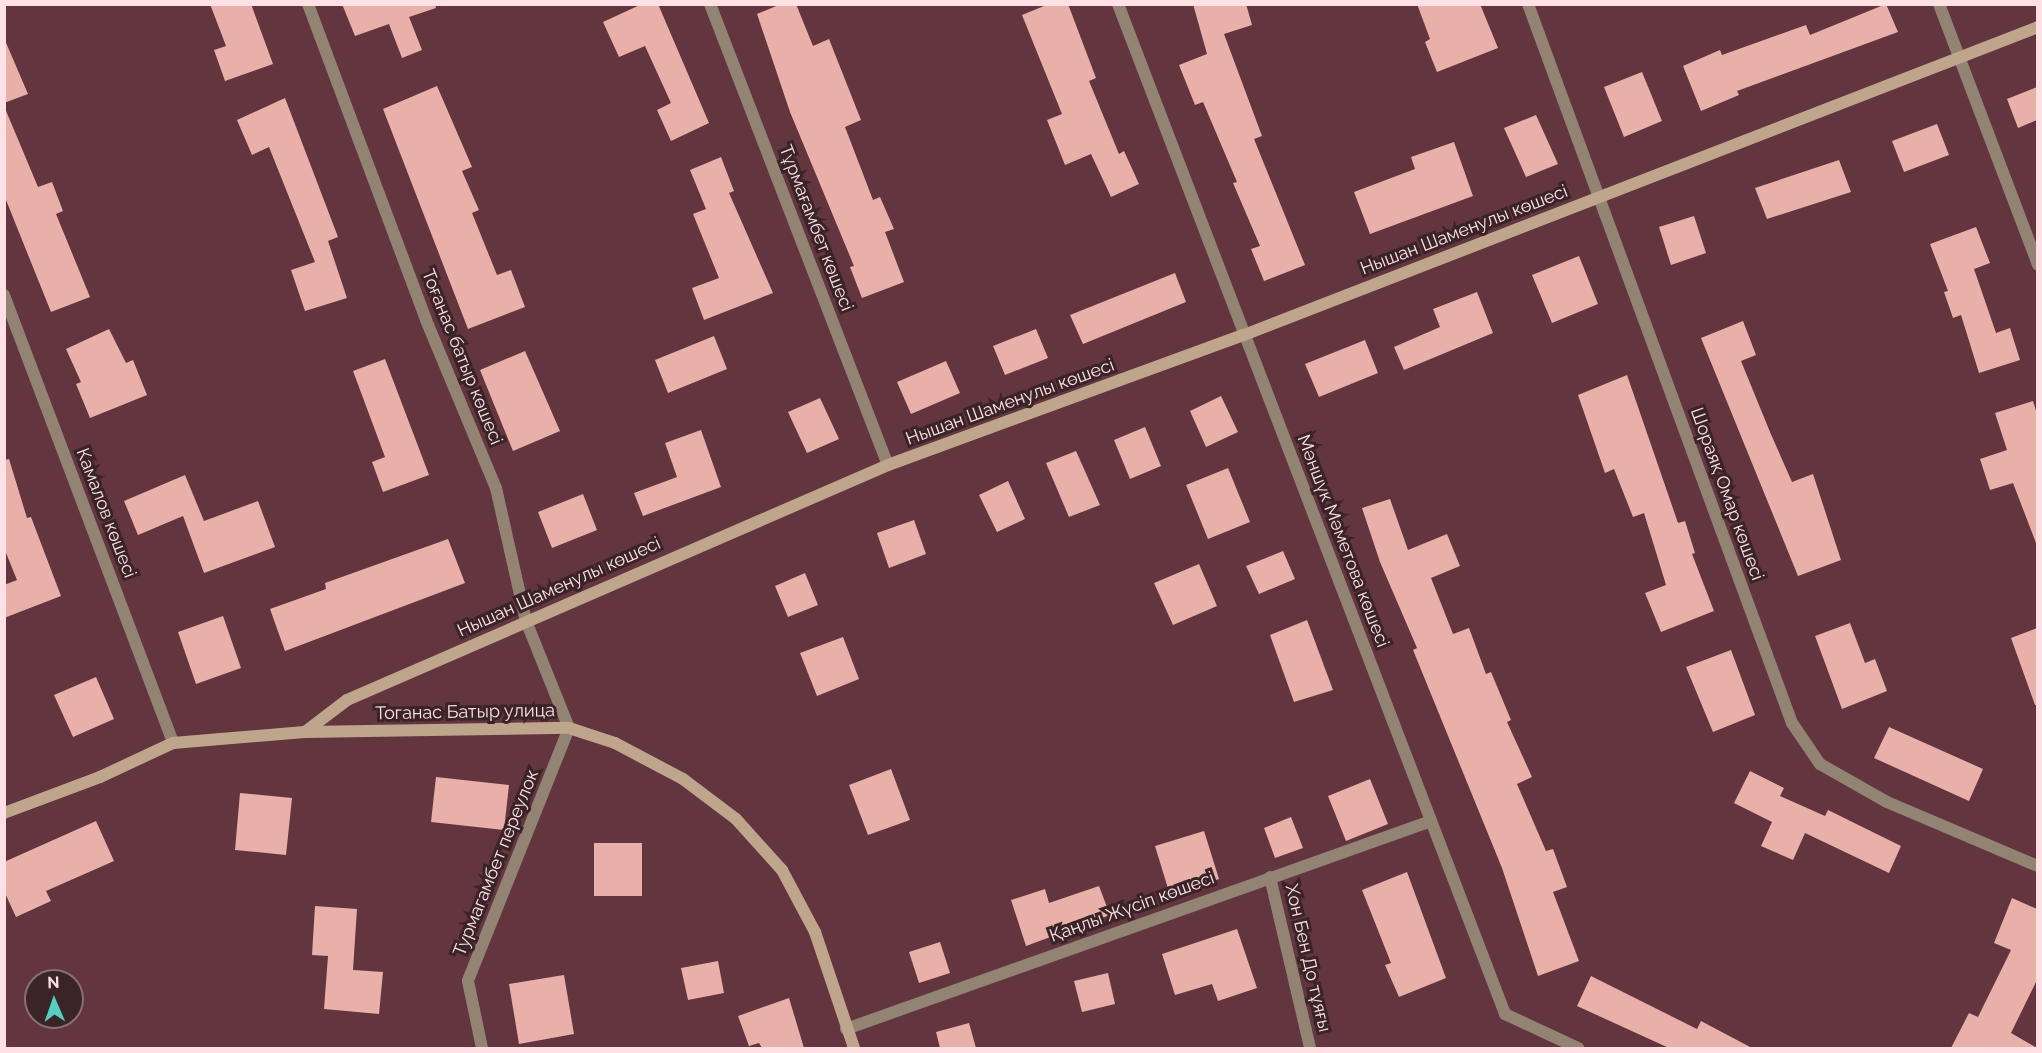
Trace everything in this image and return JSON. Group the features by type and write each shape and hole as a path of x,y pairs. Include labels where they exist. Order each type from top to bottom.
{"street":[{"name":"Тоғанас батыр көшесі","path":"308,4 426,320 496,488 526,621 568,728"},
{"name":"Тұрмағамбет көшесі","path":"710,4 888,465"},
{"name":"Мәншүк Мәметова көшесі","path":"1118,4 1505,1014 1578,1048"},
{"name":"Шораяқ Омар көшесі","path":"1528,4 1792,723 1820,764 1887,802 2037,866"},
{"path":"1939,4 2037,265"},
{"name":"Нышан Шаменулы көшесі","path":"305,732 347,700 888,465 1244,335 2037,27"},
{"name":"Камалов көшесі","path":"4,295 173,743"},
{"name":"Тоганас Батыр улица","path":"305,732 568,728 615,743 684,779 736,819 782,870 815,932 854,1048"},
{"name":"Турмагамбет переулок","path":"482,1048 468,981 568,728"},
{"path":"4,813 100,777 173,743 305,732"},
{"name":"Қаңлы Жүсіп көшесі","path":"846,1029 1270,876 1431,821"},
{"name":"Хон Бен До тұяғы","path":"1270,876 1310,1048"}],"building":[{"path":"210,4 251,4 273,64 225,81 214,50 226,46"},
{"path":"342,4 435,4 436,8 409,17 422,50 402,58 389,24 355,36"},
{"path":"642,4 658,4 709,123 671,141 657,110 671,103 645,46 619,57 603,22"},
{"path":"781,4 796,4 813,46 829,39 861,120 845,127 873,200 880,197 894,229 885,232 904,282 862,298 850,267 854,266 790,112 757,14"},
{"path":"1049,4 1068,4 1096,78 1089,81 1119,154 1124,151 1139,184 1111,197 1091,154 1065,165 1047,120 1062,114 1022,15"},
{"path":"1193,4 1246,4 1252,25 1224,34 1262,136 1254,139 1305,265 1264,281 1251,249 1260,246 1233,183 1237,182 1203,102 1195,105 1179,65 1207,54"},
{"path":"1417,4 1480,4 1498,48 1437,72 1425,42 1430,39"},
{"path":"1886,4 1898,32 1737,91 1739,95 1701,111 1683,66 1720,50 1722,55 1806,25 1810,35"},
{"path":"4,38 28,94 4,103"},
{"path":"1642,72 1662,121 1624,137 1604,87"},
{"path":"437,86 472,167 462,171 479,210 472,213 497,275 511,270 525,307 468,329 383,109"},
{"path":"2037,87 2037,120 2018,128 2007,99"},
{"path":"285,98 338,237 328,241 347,298 305,311 291,270 315,262 269,147 252,155 237,120"},
{"path":"4,106 38,187 52,182 63,211 56,214 90,297 51,312 4,195"},
{"path":"1536,115 1558,164 1526,177 1504,128"},
{"path":"1937,124 1949,155 1904,172 1892,141"},
{"path":"1454,142 1473,196 1370,234 1354,192 1415,169 1411,157"},
{"path":"721,157 734,191 729,193 773,293 704,320 692,288 719,278 693,214 706,209 690,170"},
{"path":"1839,160 1851,192 1767,219 1755,188"},
{"path":"1694,216 1706,253 1671,265 1659,227"},
{"path":"1976,227 1990,263 1974,269 1996,333 2010,328 2020,360 1979,373 1961,315 1953,318 1944,292 1948,291 1930,244"},
{"path":"1579,256 1598,304 1552,323 1532,275"},
{"path":"1175,273 1186,302 1083,344 1070,315"},
{"path":"1477,292 1493,333 1404,370 1394,347 1440,327 1433,309"},
{"path":"1743,321 1756,355 1741,361 1770,432 1792,482 1813,474 1841,560 1798,576 1701,338"},
{"path":"109,329 126,363 133,360 147,395 90,418 76,384 81,382 66,349"},
{"path":"1036,329 1048,358 1005,375 993,346"},
{"path":"714,336 727,369 668,393 655,360"},
{"path":"1365,340 1378,373 1319,397 1305,364"},
{"path":"525,351 560,431 513,451 480,370"},
{"path":"385,359 429,475 383,492 372,462 385,457 353,371"},
{"path":"946,361 960,393 911,414 897,382"},
{"path":"1627,375 1678,523 1685,521 1695,553 1692,554 1714,611 1661,632 1645,593 1666,585 1644,513 1633,517 1614,469 1605,473 1578,395"},
{"path":"1221,396 1238,432 1206,447 1190,411"},
{"path":"820,398 839,439 807,453 788,412"},
{"path":"2033,401 2037,414 2036,543 2013,483 1990,490 1980,459 2007,450 1995,413"},
{"path":"1145,427 1161,466 1130,479 1114,440"},
{"path":"701,430 721,487 643,516 634,493 677,477 665,443"},
{"path":"1076,451 1100,505 1069,517 1046,463"},
{"path":"9,459 27,518 31,517 61,596 4,618 4,585 17,580 4,548 4,460"},
{"path":"1228,468 1250,522 1208,539 1186,485"},
{"path":"185,475 204,521 258,501 275,547 204,573 183,516 138,535 124,501"},
{"path":"1008,481 1025,519 997,532 979,495"},
{"path":"583,494 597,530 552,548 538,512"},
{"path":"1390,499 1408,550 1447,534 1460,566 1431,578 1453,634 1469,628 1486,674 1491,672 1511,720 1507,722 1532,777 1517,784 1546,851 1553,849 1567,887 1553,892 1579,961 1538,976 1502,868 1413,650 1417,648 1380,562 1362,508"},
{"path":"914,520 926,554 889,568 877,533"},
{"path":"448,539 465,583 285,651 270,609 326,589 325,583"},
{"path":"1283,551 1295,579 1259,594 1246,566"},
{"path":"1199,564 1217,606 1173,625 1154,583"},
{"path":"805,573 818,605 788,617 775,586"},
{"path":"223,616 241,668 196,684 178,632"},
{"path":"1307,620 1333,690 1294,702 1270,635"},
{"path":"1850,623 1865,663 1875,659 1887,691 1842,709 1815,636"},
{"path":"2037,628 2037,705 2035,705 2011,638"},
{"path":"843,637 859,679 817,696 800,653"},
{"path":"1731,650 1755,715 1713,732 1686,667"},
{"path":"96,677 114,719 73,737 54,695"},
{"path":"1889,727 1983,769 1969,801 1874,758"},
{"path":"891,769 910,820 868,835 849,785"},
{"path":"1750,771 1784,788 1780,796 1825,816 1828,810 1901,846 1889,873 1805,833 1793,860 1761,846 1772,822 1734,803"},
{"path":"436,777 509,785 504,830 431,822"},
{"path":"1370,779 1388,824 1346,841 1328,796"},
{"path":"240,793 292,798 286,855 235,850"},
{"path":"1291,817 1303,848 1275,858 1264,828"},
{"path":"96,821 114,861 46,891 51,901 16,917 4,891 4,862"},
{"path":"1204,831 1219,879 1170,895 1155,846"},
{"path":"594,843 642,843 642,896 594,896"},
{"path":"1407,872 1446,978 1399,997 1385,965 1391,963 1362,890"},
{"path":"1099,886 1110,915 1026,946 1011,900 1045,889 1049,903"},
{"path":"2012,898 2037,909 2037,980 2011,1033 2037,1048 1951,1048 1969,1013 1978,1017 2011,950 1994,943"},
{"path":"315,906 357,909 353,970 383,972 379,1014 324,1009 328,956 312,955"},
{"path":"1237,929 1257,988 1218,1001 1212,984 1175,995 1162,954"},
{"path":"940,942 950,973 919,983 909,952"},
{"path":"718,961 724,993 688,1000 681,968"},
{"path":"1108,973 1115,1004 1082,1012 1074,981"},
{"path":"564,975 574,1034 519,1044 509,984"},
{"path":"1591,976 1697,1029 1701,1021 1752,1048 1669,1048 1577,1006"},
{"path":"789,998 804,1048 762,1048 759,1043 749,1046 738,1016"},
{"path":"969,1023 976,1048 940,1048 936,1032"}]}
